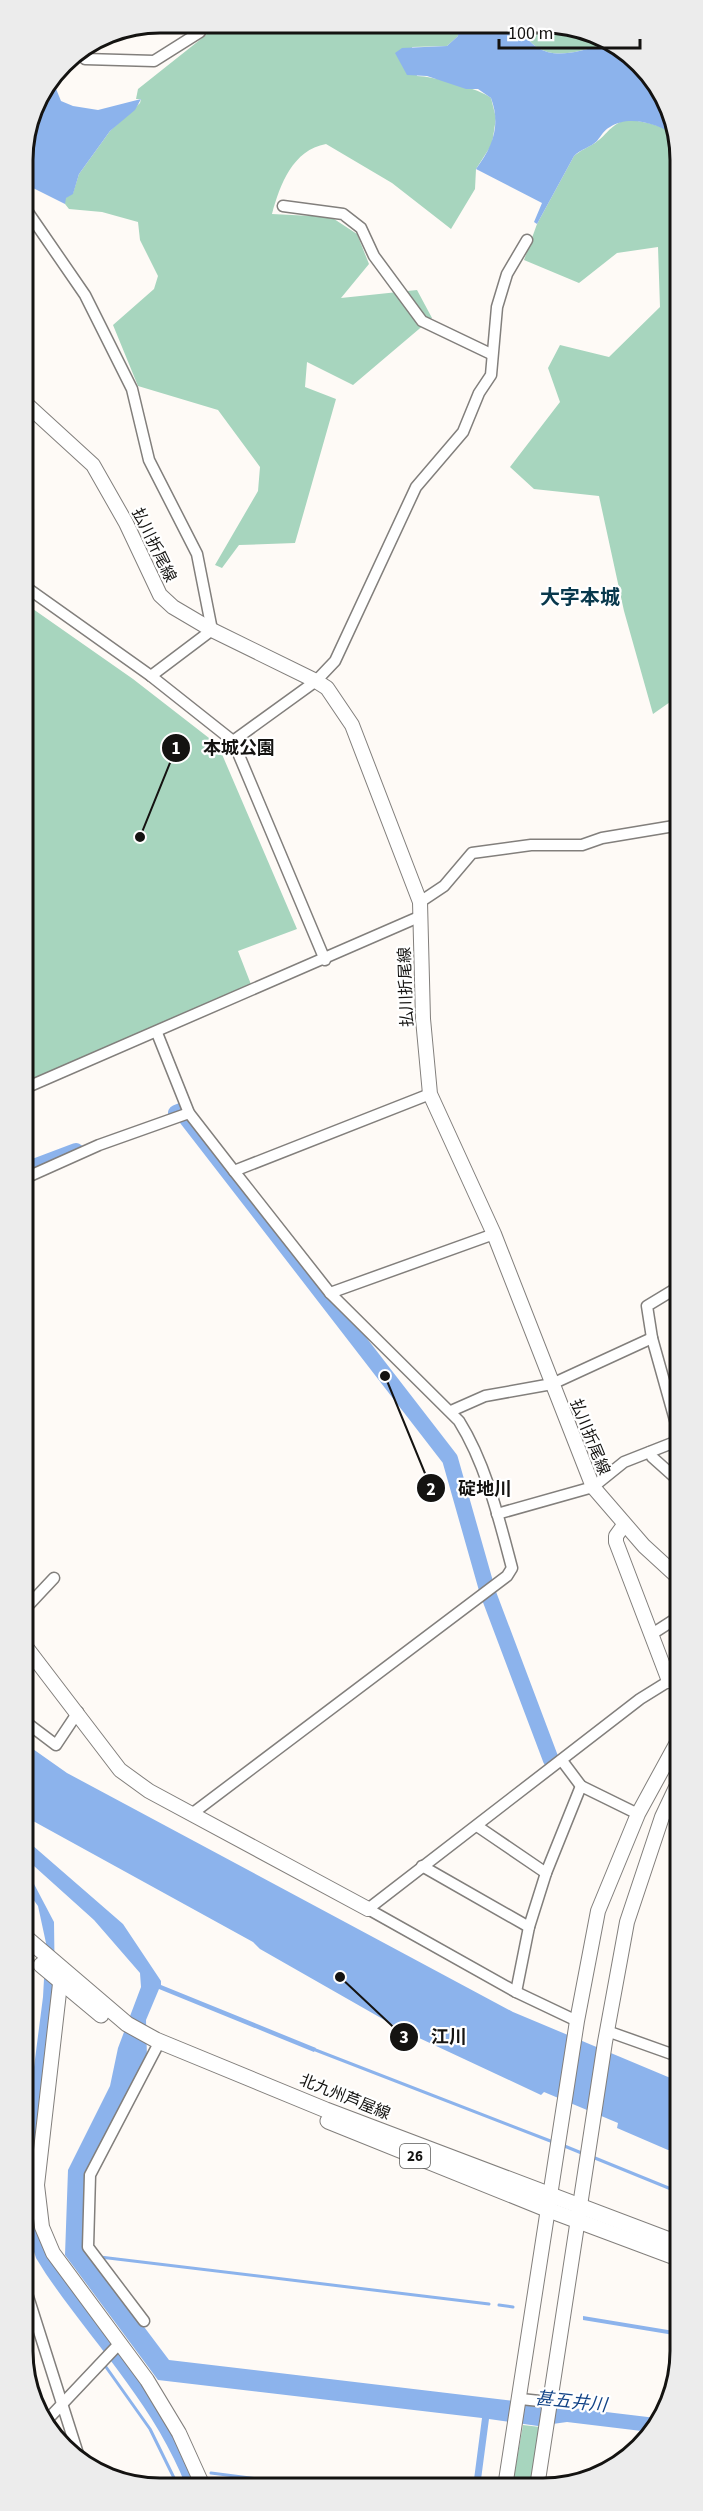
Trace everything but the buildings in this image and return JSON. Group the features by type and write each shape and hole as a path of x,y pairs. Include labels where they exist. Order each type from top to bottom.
{"main road":[{"name":"北九州芦屋線","path":"33,1946 62,1978"},
{"name":"北九州芦屋線","path":"33,1956 125,2028 156,2045 579,2214 670,2255"},
{"name":"北九州芦屋線","path":"579,2214 670,2241"}],"street":[{"path":"84,59 154,61 198,33"},
{"path":"284,206 342,214 361,228 374,256 422,321 491,354"},
{"path":"33,220 85,295 132,389 149,460 197,554 212,630 151,676"},
{"path":"233,741 316,681 335,661 416,487 464,432 479,393 491,375 491,354 497,307 507,273 527,240"},
{"name":"払川折尾線","path":"33,410 93,465 126,522 160,595 173,607 212,630 327,688 352,724 421,909 423,1019 430,1094 494,1234 592,1487 624,1525 670,1569"},
{"path":"33,592 151,676 233,741 325,960"},
{"path":"33,1085 325,960 421,909 472,853 531,845 582,845 602,838 670,827"},
{"path":"157,1033 189,1113 234,1172 330,1293 452,1411 469,1437 497,1514 512,1568 507,1576 193,1813"},
{"path":"234,1172 430,1094"},
{"path":"33,1175 99,1145 189,1113"},
{"path":"330,1293 494,1234"},
{"path":"670,1293 647,1306 652,1338 670,1403"},
{"path":"452,1411 485,1396 552,1384 652,1338"},
{"path":"497,1514 592,1487 624,1462 670,1443"},
{"path":"650,1452 652,1457 670,1473"},
{"path":"368,1910 422,1866 563,1762 640,1700 669,1681 616,1542 616,1536 624,1525"},
{"path":"33,1600 54,1578"},
{"path":"652,1634 670,1622"},
{"path":"33,1656 120,1770 149,1791 193,1813 577,2025"},
{"path":"33,1728 56,1745 78,1712"},
{"path":"508,2478 577,2025 598,1911 638,1814 670,1753"},
{"path":"563,1762 580,1786 638,1814"},
{"path":"516,1992 529,1927 546,1873 580,1786"},
{"path":"538,2478 606,2036 627,1922 647,1857 670,1803"},
{"path":"477,1826 546,1873"},
{"path":"422,1866 529,1927"},
{"path":"62,1978 37,2185 42,2227 53,2253 118,2345 147,2380 179,2433 200,2478"},
{"path":"606,2036 670,2054"},
{"path":"144,2321 88,2247 90,2175 156,2045"},
{"path":"33,2312 77,2447"},
{"path":"51,2416 118,2345"},
{"path":"521,2399 549,2402"}],"green space":[{"path":"207,33 458,33 447,46 412,47 417,76 456,84 486,94 491,98 496,118 492,144 476,169 475,189 451,229 392,183 326,144 305,153 290,170 279,191 272,214 331,217 357,234 369,264 341,298 417,290 432,318 353,385 307,362 305,387 336,399 295,543 239,545 222,568 215,565 258,491 260,467 218,410 138,386 113,325 154,289 158,276 140,240 138,222 102,212 69,209 65,204 65,198 73,193 79,174 110,131 140,103 141,99 136,99 138,89"},
{"path":"524,33 551,33 567,35 598,46 556,53 545,51"},
{"path":"626,119 663,128 666,130 669,144 670,702 653,714 624,611 599,496 534,489 510,467 560,402 548,368 560,345 609,357 660,307 658,247 617,253 579,283 524,260 537,224 574,156 595,143 615,125"},
{"path":"33,609 133,679 218,745 297,929 238,951 252,987 33,1081"},
{"path":"523,2425 540,2427 533,2478 514,2478"}],"water":[{"path":"458,33 524,33 536,46 556,53 598,46 620,59 638,76 657,104 667,131 653,124 635,121 618,123 608,128 595,143 574,156 537,224 534,222 542,203 476,169 494,135 495,117 491,98 478,89 466,89 427,76 407,75 395,53 402,48 447,46"},
{"path":"56,88 61,101 73,106 98,110 141,99 135,110 110,131 79,174 73,194 66,198 65,204 33,188 33,152 37,127"},
{"path":"33,1749 67,1773 513,2012 670,2078 670,2150 617,2128 618,2123 544,2092 541,2095 402,2030 260,1949 253,1942 33,1821"},
{"path":"33,1846 123,1924 161,1981 161,1985 316,2048 314,2052 159,1989 146,2020 147,2058 88,2174 84,2247 169,2360 651,2417 641,2431 567,2422 538,2426 489,2419 481,2478 474,2478 482,2418 158,2380 65,2255 68,2170 110,2086 118,2048 141,1987 140,1973 94,1920 33,1865"},
{"path":"33,1883 54,1922 55,1997 35,2155 52,2261 158,2407 194,2478 182,2478 158,2429 141,2402 46,2274 33,2249 33,2075 43,1997 46,1943 38,1906 33,1899"},
{"path":"583,2316 670,2330 670,2334 583,2320"}],"waterway":[{"path":"176,1113 181,1111 450,1459 488,1593 551,1760"},
{"path":"33,1167 76,1151"},
{"path":"313,2049 553,2142"},
{"path":"562,2145 584,2154"},
{"path":"590,2156 670,2189"},
{"path":"100,2257 489,2304"},
{"path":"499,2305 513,2307"},
{"path":"106,2367 150,2429 174,2478"},
{"path":"211,2473 250,2478"}],"place":[{"name":"本城公園","path":"140,837"},
{"name":"碇地川","path":"385,1376"},
{"name":"江川","path":"340,1977"}],"district":[{"name":"大字本城","path":"580,598"}],"water label":[{"name":"甚五井川","path":"571,2402"}]}
